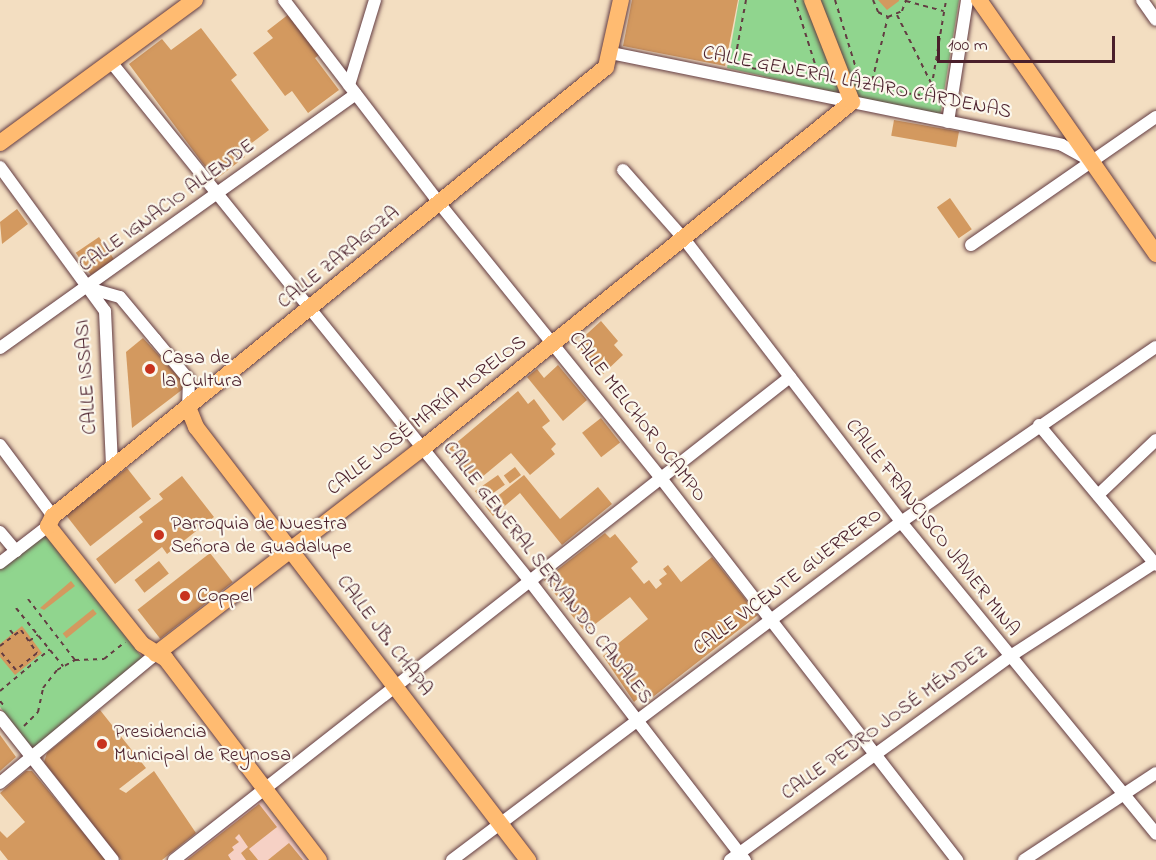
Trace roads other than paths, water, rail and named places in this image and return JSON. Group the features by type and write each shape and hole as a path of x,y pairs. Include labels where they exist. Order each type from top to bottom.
{"main road":[{"path":"0,142 195,0"},
{"name":"CALLE ZARAGOZA","path":"51,521 112,468 606,67 621,0"},
{"path":"812,0 852,102"},
{"path":"979,0 1156,254"},
{"name":"CALLE JOSÉ MARÍA MORELOS","path":"156,654 423,448 685,240 852,102"},
{"name":"CALLE JB. CHAPA","path":"188,407 196,427 395,683 528,860"},
{"path":"51,521 142,644 166,659 319,860"}],"street":[{"name":"CALLE MELCHOR OCAMPO","path":"284,0 439,203 772,619 957,860"},
{"path":"353,90 375,0"},
{"path":"948,122 967,0"},
{"path":"1142,0 1156,20"},
{"name":"CALLE GENERAL LÁZARO CÁRDENAS","path":"610,54 1062,145 1092,162"},
{"name":"CALLE GENERAL SERVANDO CANALES","path":"111,62 214,195 529,580 637,719 738,858"},
{"name":"CALLE IGNACIO ALLENDE","path":"0,348 88,288 353,90"},
{"path":"971,245 1156,117"},
{"name":"CALLE ISSASI","path":"0,167 105,311 112,468"},
{"name":"CALLE FRANCISCO JAVIER MINA","path":"622,170 685,240 901,522 1009,657 1156,834"},
{"path":"88,288 120,297 189,380 188,407"},
{"name":"CALLE VICENTE GUERRERO","path":"452,860 901,522 1039,424 1156,347"},
{"path":"174,860 395,683 790,377"},
{"path":"1039,424 1156,564"},
{"path":"1098,495 1156,440"},
{"path":"0,445 51,521 0,564"},
{"path":"0,531 16,551"},
{"name":"CALLE PEDRO JOSÉ MÉNDEZ","path":"738,858 1009,657 1156,564"},
{"name":"CALLE JOSÉ MARÍA MORELOS","path":"0,783 156,654"},
{"path":"0,717 113,860"},
{"path":"1024,860 1156,773"}],"place":[{"name":"Casa de la Cultura","path":"150,369"},
{"name":"Parroquia de Nuestra Señora de Guadalupe","path":"159,535"},
{"name":"Coppel","path":"185,596"},
{"name":"Presidencia Municipal de Reynosa","path":"102,744"}]}
